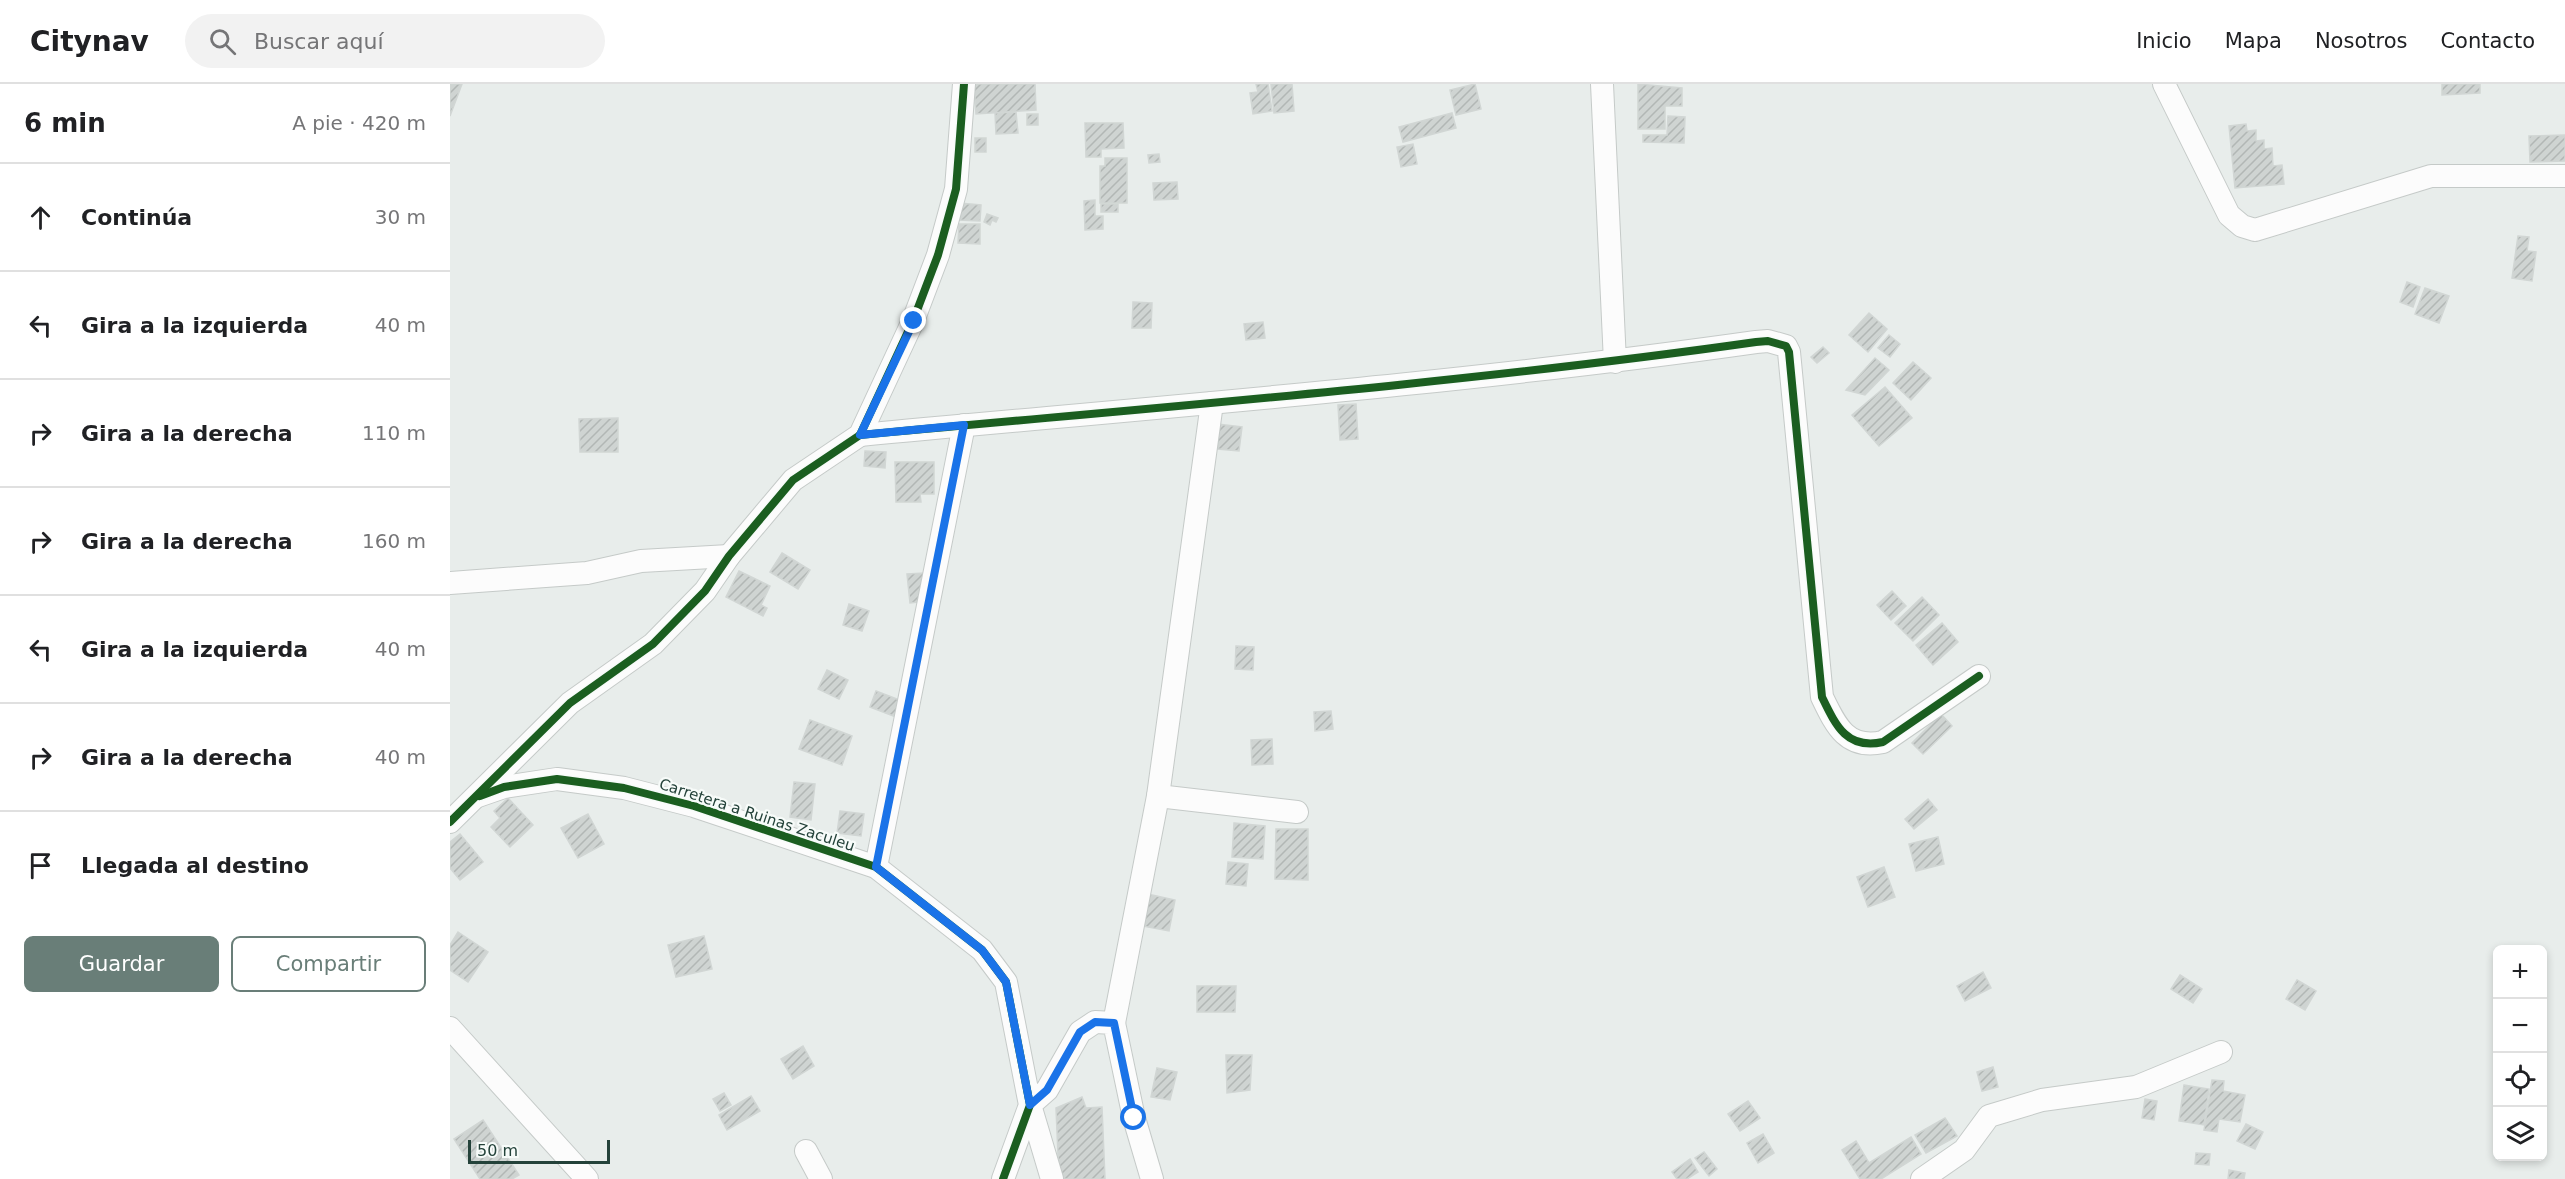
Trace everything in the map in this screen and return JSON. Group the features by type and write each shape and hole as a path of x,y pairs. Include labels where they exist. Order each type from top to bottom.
{"street":[{"path":"860,435 914,321 938,255 956,189 964,84"},
{"path":"1602,84 1615,362"},
{"path":"2164,84 2229,215 2242,226 2256,230 2431,176 2565,176"},
{"path":"450,822 570,703 652,644 705,591 729,556 793,480 860,435 1212,403 1615,362 1756,342 1768,341 1786,346 1822,697 1840,729 1855,742 1866,746 1883,742 1979,676"},
{"path":"1152,1179 1131,1107 1114,1023 1158,796 1212,403"},
{"path":"876,867 964,425"},
{"path":"450,583 587,573 641,561 729,556"},
{"name":"Carretera a Ruinas Zaculeu","path":"474,798 504,787 557,779 624,788 694,806 876,867 982,950 1006,982 1030,1105 1052,1179"},
{"path":"1158,796 1297,812"},
{"path":"1003,1179 1030,1105 1047,1090 1080,1032 1095,1022 1114,1023"},
{"path":"450,1028 587,1179"},
{"path":"1922,1179 1964,1150 1989,1116 2042,1100 2136,1087 2221,1052"},
{"path":"806,1151 821,1179"}],"building":[{"path":"450,84 462,84 450,116"},
{"path":"974,84 1035,84 1036,110 976,114"},
{"path":"1256,84 1268,84 1272,111 1253,114 1250,93 1258,92"},
{"path":"1271,84 1292,84 1294,111 1274,113"},
{"path":"1475,84 1481,109 1456,115 1450,90"},
{"path":"1638,84 1682,88 1682,106 1665,106 1665,129 1638,129"},
{"path":"2442,84 2480,84 2480,93 2442,95"},
{"path":"1016,112 1018,133 996,134 995,113"},
{"path":"1452,113 1456,128 1403,142 1399,127"},
{"path":"1027,114 1038,114 1038,125 1027,125"},
{"path":"1668,116 1685,117 1684,143 1643,142 1643,135 1667,135"},
{"path":"1085,123 1123,123 1124,148 1101,149 1101,157 1086,157"},
{"path":"2246,124 2247,131 2256,130 2256,141 2264,140 2264,149 2272,148 2273,166 2282,165 2284,184 2235,188 2229,126"},
{"path":"2565,135 2565,161 2530,162 2529,136"},
{"path":"975,138 986,138 986,152 975,152"},
{"path":"1413,144 1417,164 1401,167 1397,147"},
{"path":"1159,154 1160,162 1149,163 1148,155"},
{"path":"1105,158 1127,158 1127,203 1100,203 1100,166 1105,166"},
{"path":"1177,182 1178,199 1154,200 1153,183"},
{"path":"1095,200 1095,216 1103,216 1103,229 1085,230 1084,201"},
{"path":"959,203 981,205 980,221 958,220"},
{"path":"1101,204 1118,204 1118,212 1101,212"},
{"path":"987,214 998,218 996,222 992,220 990,225 984,222"},
{"path":"959,224 980,224 980,244 958,243"},
{"path":"2518,236 2529,237 2527,251 2536,252 2532,281 2512,278"},
{"path":"2407,282 2420,287 2413,307 2400,302"},
{"path":"2425,288 2449,296 2439,323 2415,314"},
{"path":"1133,302 1152,303 1151,328 1132,328"},
{"path":"1869,313 1887,329 1868,352 1849,335"},
{"path":"1263,322 1265,338 1246,340 1244,324"},
{"path":"1889,335 1900,344 1890,357 1878,348"},
{"path":"1823,347 1829,353 1817,363 1811,357"},
{"path":"1875,358 1889,370 1865,395 1846,390"},
{"path":"1913,362 1931,378 1911,400 1893,383"},
{"path":"1885,387 1912,418 1879,446 1852,415"},
{"path":"1356,404 1358,439 1340,440 1338,405"},
{"path":"618,418 618,452 580,452 579,419"},
{"path":"1209,423 1242,427 1239,451 1206,448"},
{"path":"865,451 886,452 885,468 864,466"},
{"path":"895,462 934,462 934,494 920,494 921,502 896,502"},
{"path":"782,553 810,570 798,589 770,572"},
{"path":"739,571 770,586 761,605 767,608 763,616 726,597"},
{"path":"925,573 928,601 910,603 907,574"},
{"path":"1892,591 1906,606 1891,620 1877,605"},
{"path":"1922,597 1939,615 1913,641 1895,623"},
{"path":"849,604 869,611 862,631 843,625"},
{"path":"1942,623 1958,642 1933,665 1916,645"},
{"path":"1236,646 1254,647 1253,670 1235,669"},
{"path":"827,670 848,680 839,699 818,689"},
{"path":"876,691 902,701 896,717 870,707"},
{"path":"1331,711 1333,729 1315,731 1314,712"},
{"path":"1941,714 1952,726 1923,754 1912,743"},
{"path":"810,720 852,736 842,765 799,749"},
{"path":"1272,739 1273,764 1252,765 1251,740"},
{"path":"794,782 815,784 811,820 790,817"},
{"path":"508,798 533,825 510,847 491,827 500,818 494,811"},
{"path":"1928,799 1937,810 1914,829 1905,819"},
{"path":"840,811 864,814 861,836 837,833"},
{"path":"588,814 604,844 578,858 561,828"},
{"path":"1234,823 1265,826 1263,859 1232,857"},
{"path":"1276,829 1308,829 1308,880 1275,879"},
{"path":"460,834 483,862 460,880 450,868 450,842"},
{"path":"1938,837 1944,864 1916,871 1909,844"},
{"path":"1228,862 1248,864 1246,886 1226,884"},
{"path":"1884,867 1895,897 1868,907 1857,877"},
{"path":"1143,893 1175,900 1169,931 1137,925"},
{"path":"458,932 488,952 468,982 450,970 450,945"},
{"path":"704,936 712,969 676,977 668,945"},
{"path":"1983,972 1991,988 1965,1001 1957,986"},
{"path":"2180,975 2202,989 2193,1003 2171,989"},
{"path":"2297,980 2316,991 2305,1010 2286,999"},
{"path":"1197,986 1236,986 1235,1012 1197,1012"},
{"path":"803,1046 814,1066 793,1079 781,1059"},
{"path":"1226,1055 1252,1055 1250,1090 1227,1093"},
{"path":"1993,1067 1998,1087 1982,1091 1977,1072"},
{"path":"1157,1068 1177,1072 1170,1100 1151,1097"},
{"path":"2212,1080 2224,1081 2223,1091 2245,1095 2240,1122 2219,1119 2217,1132 2204,1130"},
{"path":"2184,1085 2209,1089 2204,1125 2179,1121"},
{"path":"724,1093 731,1105 720,1111 713,1099"},
{"path":"751,1096 760,1111 727,1130 719,1115"},
{"path":"1082,1097 1086,1108 1102,1107 1105,1179 1059,1179 1056,1108"},
{"path":"2145,1099 2157,1101 2154,1120 2142,1118"},
{"path":"1748,1101 1760,1118 1740,1131 1728,1114"},
{"path":"1945,1118 1957,1136 1926,1153 1915,1135"},
{"path":"483,1120 519,1175 512,1179 480,1179 454,1139"},
{"path":"2246,1124 2263,1132 2255,1149 2237,1141"},
{"path":"1763,1134 1774,1153 1758,1163 1747,1143"},
{"path":"1911,1137 1921,1154 1881,1179 1860,1179 1842,1150 1856,1141 1869,1163"},
{"path":"1704,1152 1717,1169 1709,1176 1695,1158"},
{"path":"2196,1153 2210,1154 2209,1165 2195,1164"},
{"path":"1690,1159 1698,1172 1687,1179 1677,1179 1672,1172"},
{"path":"2229,1170 2245,1173 2244,1179 2228,1179"}],"cycle path":[{"path":"450,822 570,703 653,644 705,591 729,556 793,480 860,435 913,321 938,255 956,189 964,84"},
{"path":"860,435 1421,382 1768,341 1786,346 1789,352 1822,697 1832,717 1844,733 1852,739 1871,744 1883,742 1979,676"},
{"path":"480,796 504,787 557,779 624,788 694,806 876,867 982,950 1006,982 1030,1105 1003,1179"}],"route":[{"path":"914,321 860,435 964,425 876,867 982,950 1006,982 1030,1105 1047,1090 1080,1032 1095,1022 1114,1023 1118,1052 1134,1118"}]}
